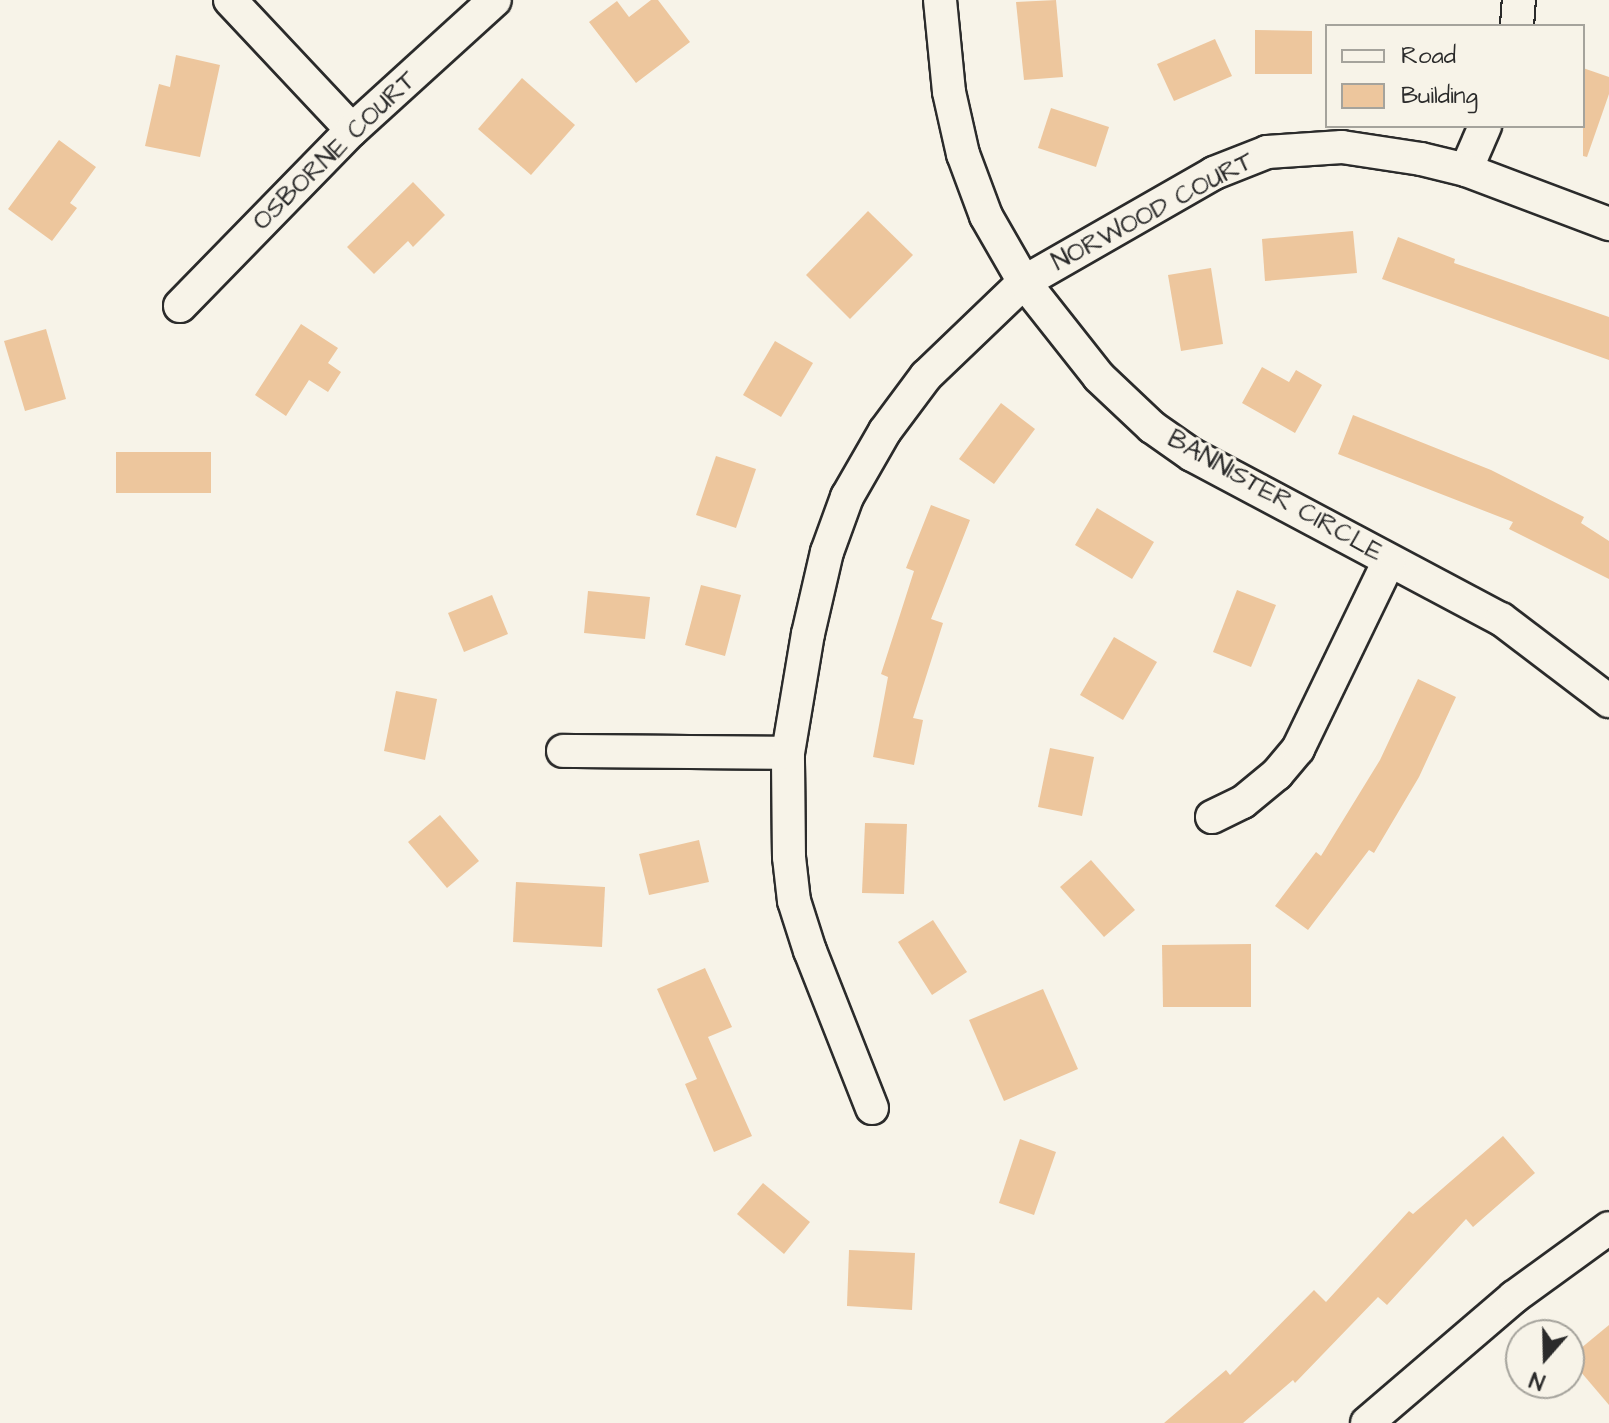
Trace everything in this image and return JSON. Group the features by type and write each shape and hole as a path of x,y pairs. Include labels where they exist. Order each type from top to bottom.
{"street":[{"path":"230,0 352,130"},
{"name":"OSBORNE COURT","path":"180,306 352,130 495,0"},
{"name":"BANNISTER CIRCLE","path":"940,0 949,92 963,154 986,216 1024,282 1099,377 1152,427 1236,481 1501,619 1609,701"},
{"path":"1517,24 1519,0"},
{"path":"1466,170 1484,128"},
{"name":"NORWOOD COURT","path":"872,1108 810,951 792,891 788,753 808,634 827,552 847,497 885,431 926,376 1024,282 1214,173 1267,152 1342,147 1466,170 1609,224"},
{"path":"1212,817 1243,802 1277,774 1298,749 1389,561"},
{"path":"563,751 788,753"},
{"path":"1367,1423 1514,1297 1609,1228"}],"building":[{"path":"651,0 658,0 690,42 636,83 589,22 617,1 629,17"},
{"path":"1056,0 1063,77 1024,80 1016,2"},
{"path":"1255,30 1312,31 1312,74 1255,74"},
{"path":"1215,39 1232,76 1174,101 1157,64"},
{"path":"176,55 220,65 200,157 145,146 159,84 170,87"},
{"path":"1585,69 1609,77 1609,94 1587,157 1583,156"},
{"path":"522,78 575,125 531,175 478,129"},
{"path":"1051,108 1109,127 1096,167 1038,148"},
{"path":"59,140 96,167 70,203 77,208 52,241 8,209"},
{"path":"413,182 445,215 413,247 408,241 374,274 347,247"},
{"path":"868,211 913,255 850,319 806,275"},
{"path":"1353,231 1357,273 1265,281 1262,239"},
{"path":"1398,237 1455,259 1454,263 1609,317 1609,360 1382,279"},
{"path":"1211,268 1223,344 1181,351 1168,275"},
{"path":"301,324 338,348 328,363 341,372 328,392 309,380 286,416 255,395"},
{"path":"46,329 66,399 25,411 4,341"},
{"path":"775,341 813,363 781,417 743,395"},
{"path":"1262,367 1289,382 1296,370 1322,385 1295,433 1242,403"},
{"path":"1001,403 1035,429 994,484 959,459"},
{"path":"1353,415 1491,470 1584,517 1581,523 1609,541 1609,579 1509,529 1513,522 1338,454"},
{"path":"116,452 211,452 211,493 116,493"},
{"path":"716,456 756,469 736,528 696,515"},
{"path":"931,505 970,520 931,619 943,623 913,718 923,720 914,765 873,757 888,677 881,674 914,571 906,568"},
{"path":"1097,508 1154,542 1132,579 1075,545"},
{"path":"701,585 741,595 725,656 685,645"},
{"path":"1237,590 1276,605 1251,667 1213,652"},
{"path":"588,591 650,597 645,639 584,633"},
{"path":"492,595 508,634 464,652 448,613"},
{"path":"1114,637 1157,662 1123,720 1080,695"},
{"path":"1418,679 1456,697 1419,777 1374,853 1369,850 1308,930 1275,906 1316,852 1321,856 1380,760"},
{"path":"396,691 437,699 425,760 384,751"},
{"path":"1050,748 1094,757 1082,816 1038,807"},
{"path":"440,815 479,861 447,888 408,842"},
{"path":"865,823 907,824 904,894 862,893"},
{"path":"699,840 709,882 649,895 639,854"},
{"path":"1091,860 1135,910 1104,937 1060,887"},
{"path":"516,882 605,887 602,947 513,942"},
{"path":"933,920 967,972 932,995 898,942"},
{"path":"1251,944 1251,1007 1163,1007 1162,945"},
{"path":"705,968 732,1027 708,1037 752,1136 714,1152 685,1084 697,1079 657,989"},
{"path":"1043,989 1078,1069 1004,1101 969,1020"},
{"path":"1503,1136 1535,1173 1473,1227 1466,1219 1387,1305 1378,1297 1295,1383 1293,1380 1243,1423 1164,1423 1226,1370 1230,1375 1314,1290 1326,1302 1409,1211 1413,1214"},
{"path":"1020,1139 1056,1152 1034,1215 999,1203"},
{"path":"763,1183 810,1222 784,1254 737,1214"},
{"path":"849,1250 915,1253 912,1310 847,1306"},
{"path":"1609,1325 1609,1405 1585,1377 1585,1345"}]}
